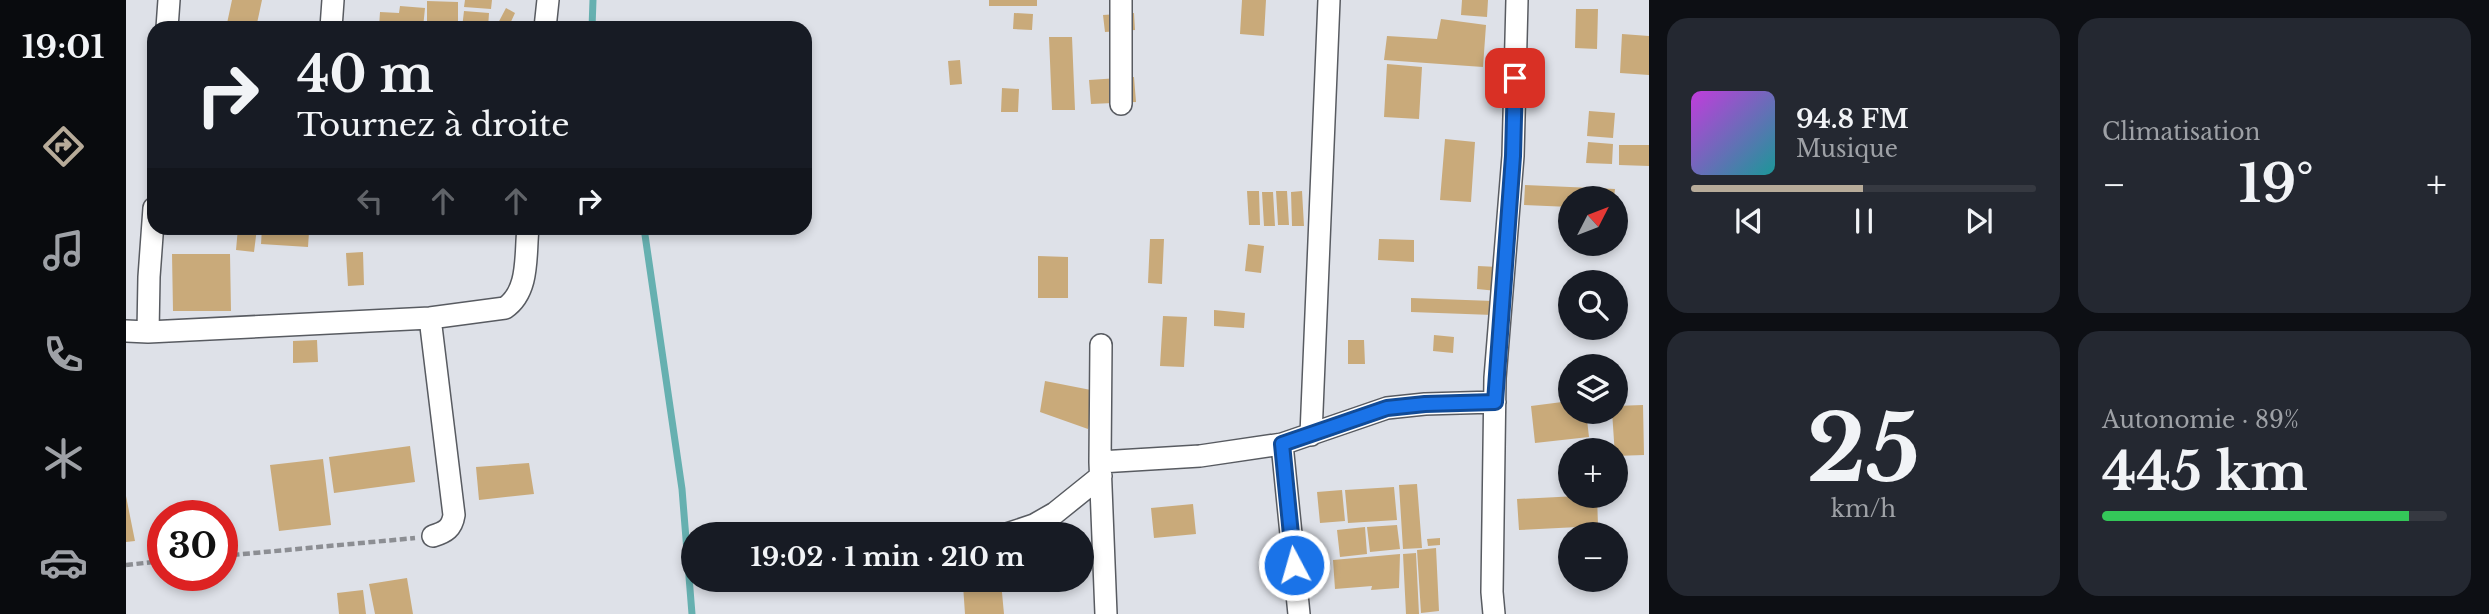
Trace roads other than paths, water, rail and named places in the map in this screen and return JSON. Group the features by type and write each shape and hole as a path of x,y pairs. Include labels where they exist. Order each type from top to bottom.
{"street":[{"path":"168,21 169,0"},
{"path":"332,21 333,0"},
{"path":"546,21 548,0"},
{"path":"1121,0 1121,104"},
{"path":"1311,435 1329,0"},
{"path":"1494,614 1492,592 1495,402 1513,156 1517,0"},
{"path":"148,332 152,235"},
{"path":"126,331 430,318 505,308 521,290 527,235"},
{"path":"430,318 454,515 452,525 433,536"},
{"path":"1101,345 1100,469 1106,614"},
{"path":"1039,522 1055,513 1100,469 1282,444 1387,408 1495,402"},
{"path":"1282,444 1299,614"}],"waterway":[{"path":"592,21 593,0"},
{"path":"645,235 682,489 692,614"}]}
